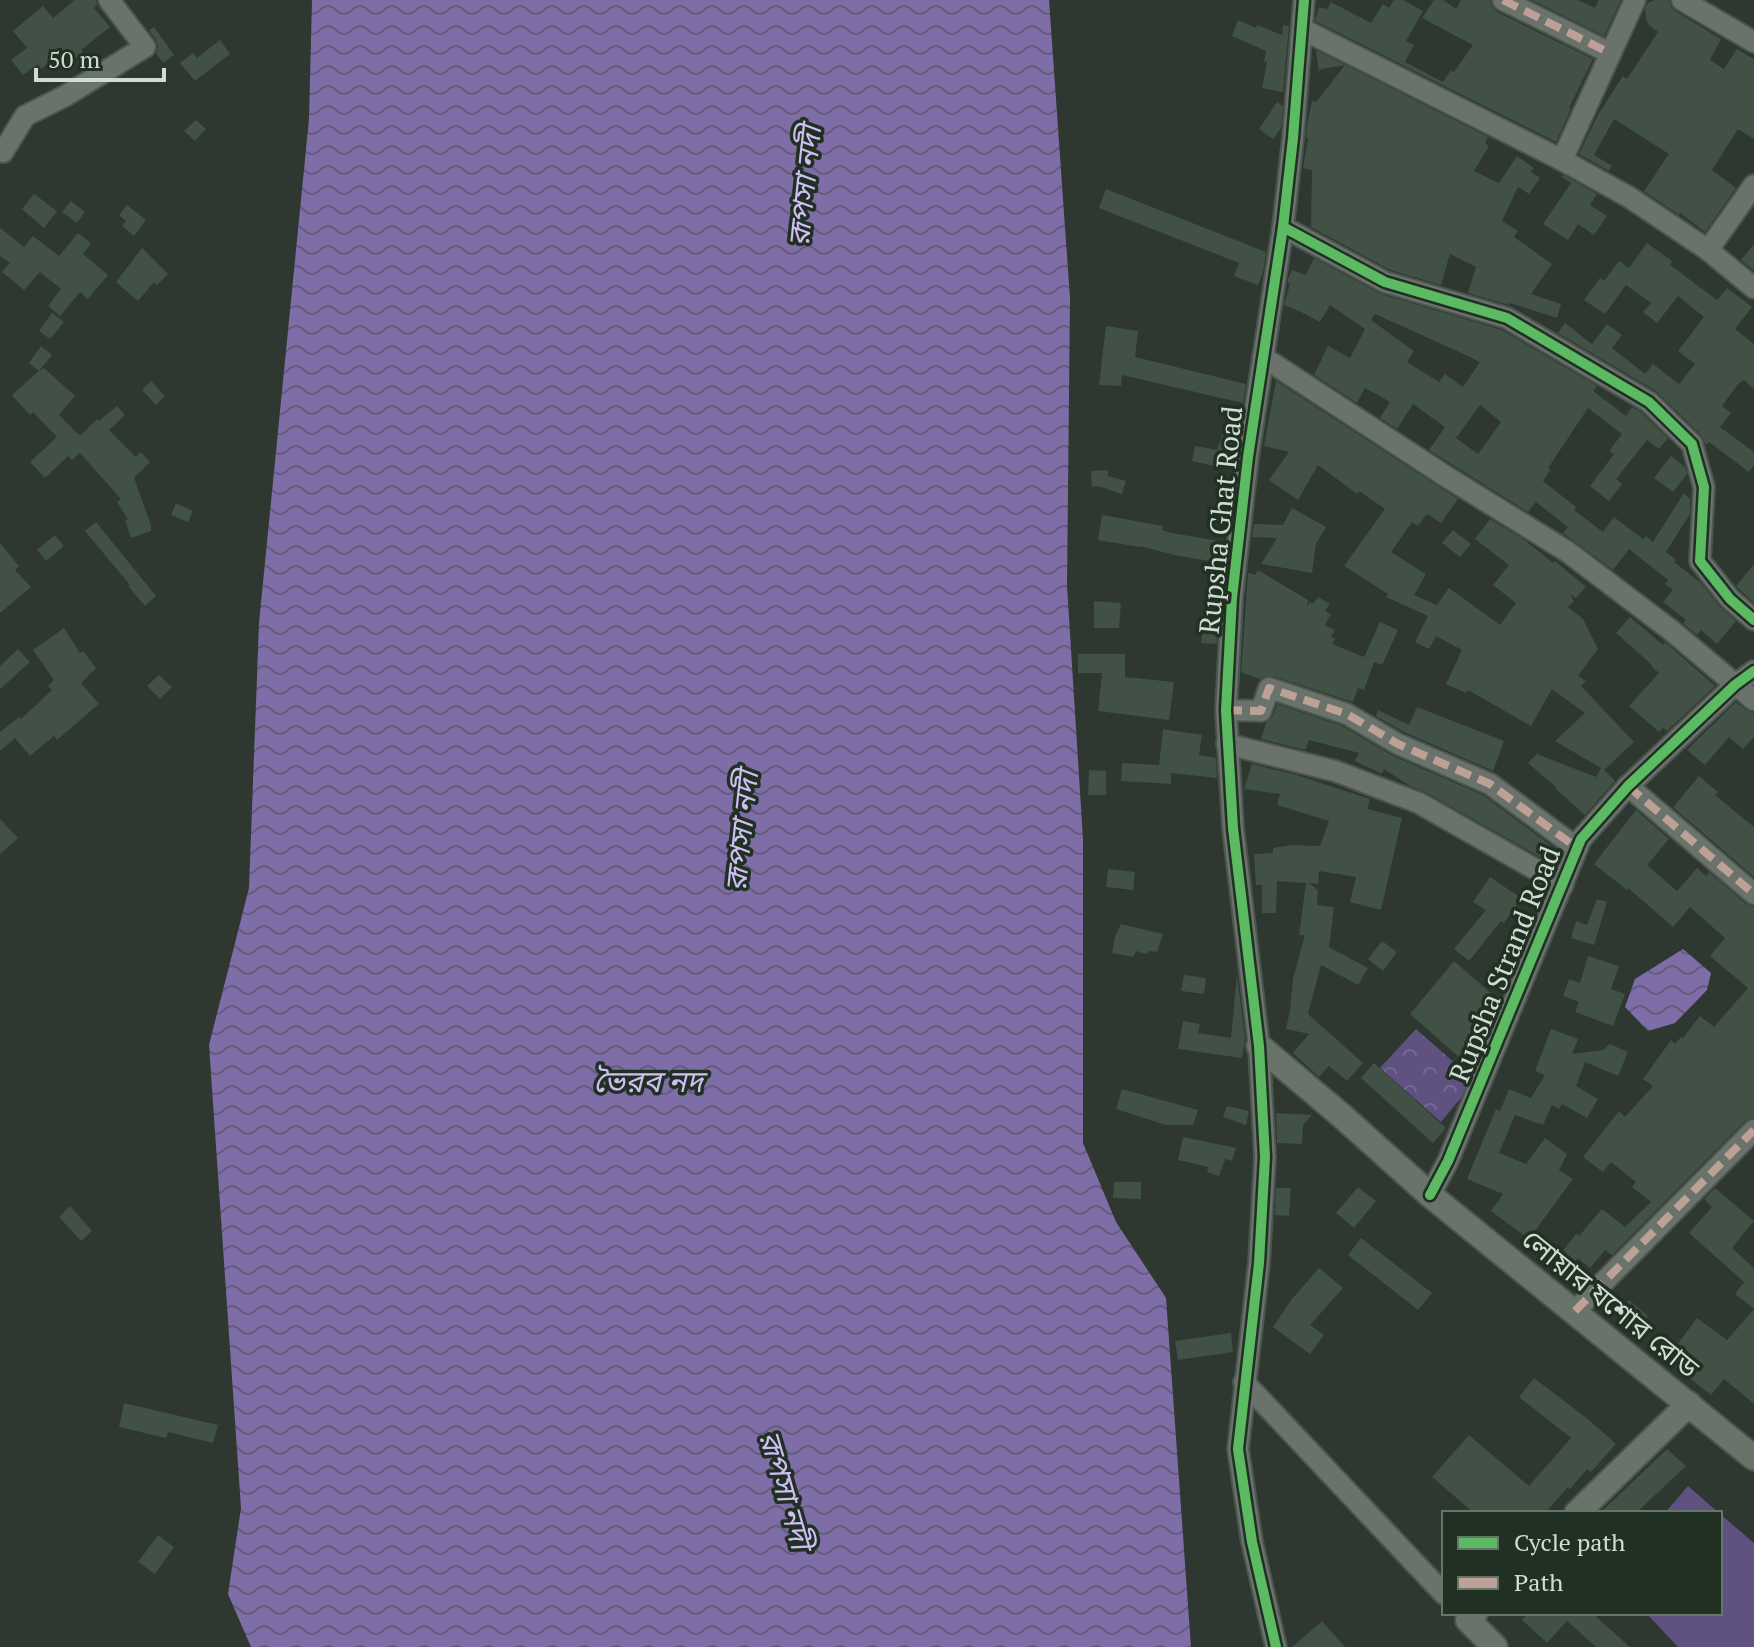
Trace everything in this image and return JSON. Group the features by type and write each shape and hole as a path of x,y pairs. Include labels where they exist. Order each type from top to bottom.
{"main road":[{"name":"লোয়ার যশোর রোড","path":"1259,1046 1430,1195 1754,1458"},
{"path":"1579,1511 1689,1404"},
{"path":"1468,1615 1495,1647"}],"street":[{"path":"3,152 25,116 65,96 145,47 109,0"},
{"name":"Rupsha Ghat Road","path":"1276,1647 1252,1542 1238,1449 1259,1263 1265,1157 1259,1046 1233,828 1226,710 1234,583 1248,457 1283,227 1304,0"},
{"path":"1503,0 1610,53"},
{"path":"1562,160 1635,0"},
{"path":"1682,0 1754,42"},
{"path":"1302,29 1629,197 1708,250 1754,288"},
{"path":"1708,250 1754,185"},
{"path":"1283,227 1385,282 1507,318 1649,402 1692,444 1704,487 1700,561 1730,599 1754,620"},
{"path":"1263,357 1568,552 1672,631 1754,700"},
{"name":"Rupsha Strand Road","path":"1430,1195 1448,1161 1581,839 1628,786 1735,685 1754,671"},
{"path":"1226,710 1261,711 1269,688 1347,714 1398,744 1490,784 1577,848"},
{"path":"1227,744 1335,771 1419,803 1563,885"},
{"path":"1628,786 1754,894"},
{"path":"1575,1311 1754,1130"},
{"path":"1244,1382 1442,1592"}],"green space":[{"path":"1416,1029 1475,1081 1441,1122 1380,1068"},
{"path":"1688,1486 1717,1511 1667,1511"},
{"path":"1722,1516 1754,1543 1754,1647 1678,1647 1648,1615 1722,1615"}],"water":[{"name":"ভৈরব নদ","path":"312,0 1049,0 1070,298 1067,586 1083,839 1083,1143 1116,1222 1166,1298 1191,1647 251,1647 228,1594 241,1508 209,1045 249,888 259,623 309,119"},
{"path":"1683,949 1711,973 1707,990 1675,1023 1648,1031 1625,1007 1635,979"}],"building":[{"path":"75,0 96,0 94,8 110,27 70,63 62,53 41,69 38,64 23,75 11,60 27,48 13,31 43,6 53,18"},
{"path":"1394,0 1403,0 1423,11 1406,41 1414,45 1405,62 1443,82 1473,45 1422,18 1434,0 1443,0 1456,9 1461,0 1490,0 1497,12 1593,59 1556,142 1315,21 1319,7 1327,9 1331,2 1371,23 1383,4 1389,8"},
{"path":"1532,0 1578,0 1595,8 1599,0 1621,0 1604,36"},
{"path":"1654,0 1669,0 1675,11 1721,39 1710,60 1724,69 1737,49 1754,59 1754,139 1738,129 1712,170 1736,188 1705,232 1644,191 1669,154 1614,119 1594,155 1612,166 1609,171 1579,154 1599,113 1623,76 1627,79 1658,32 1646,19 1647,4"},
{"path":"1238,20 1282,35 1283,25 1289,26 1283,92 1262,88 1266,51 1232,36"},
{"path":"154,27 174,55 163,63 156,53 156,40 149,30"},
{"path":"220,40 230,54 195,81 180,63 193,53 197,58"},
{"path":"1316,50 1488,137 1485,143 1489,146 1474,171 1499,183 1517,156 1534,168 1531,172 1540,178 1529,194 1518,187 1502,221 1518,231 1514,237 1552,264 1531,294 1561,304 1557,318 1468,293 1476,267 1450,254 1441,285 1390,270 1311,227 1312,170 1303,168 1312,101 1316,102 1345,65 1319,72"},
{"path":"1277,102 1283,106 1281,128 1273,139 1259,129"},
{"path":"196,120 206,129 195,141 184,131"},
{"path":"1563,175 1597,194 1590,205 1607,216 1594,235 1578,224 1568,240 1543,224 1571,183"},
{"path":"1106,189 1266,252 1258,285 1234,276 1239,263 1099,208"},
{"path":"34,194 57,211 44,228 22,209"},
{"path":"71,201 85,212 77,223 62,212"},
{"path":"127,205 146,220 134,236 122,226 126,221 119,215"},
{"path":"0,228 24,247 33,236 59,256 78,233 91,243 83,254 108,275 88,299 80,292 60,316 48,306 61,289 40,272 24,290 2,272 10,263 0,256"},
{"path":"1647,243 1672,261 1670,265 1717,300 1727,288 1752,307 1735,329 1754,344 1754,389 1744,380 1738,384 1722,406 1731,413 1720,427 1754,452 1754,465 1749,472 1709,442 1706,445 1701,435 1656,391 1558,333 1565,323 1592,344 1607,324 1622,335 1612,348 1645,374 1653,364 1679,384 1695,364 1678,351 1704,317 1678,296 1657,323 1643,312 1651,303 1626,285 1605,314 1584,300 1600,278 1604,281 1619,261 1629,268"},
{"path":"1754,244 1754,271 1741,260"},
{"path":"142,248 168,274 157,285 154,282 138,301 116,282"},
{"path":"1314,258 1381,294 1502,330 1597,386 1593,391 1626,416 1632,407 1641,412 1668,438 1659,449 1647,440 1616,479 1622,484 1609,501 1590,486 1614,454 1609,451 1622,434 1588,408 1548,468 1550,470 1543,481 1603,532 1614,517 1643,539 1646,536 1653,542 1684,493 1690,499 1690,514 1666,552 1701,583 1736,621 1717,644 1701,630 1697,635 1683,623 1686,620 1663,602 1673,590 1665,584 1668,580 1629,549 1613,570 1563,533 1568,527 1536,502 1528,512 1429,450 1445,427 1413,404 1397,429 1380,418 1390,402 1365,388 1357,403 1314,375 1328,346 1350,358 1365,329 1330,305 1320,322 1284,305 1292,270 1306,275","holes":["1375,314 1468,356 1480,362 1463,387 1445,374 1439,382 1407,362 1414,351 1371,320","1480,405 1501,422 1478,454 1456,438"]},
{"path":"52,313 64,322 50,339 39,331"},
{"path":"1106,326 1138,331 1135,357 1246,384 1243,403 1122,375 1121,386 1099,385"},
{"path":"41,346 52,355 39,371 29,363"},
{"path":"44,368 75,396 59,415 78,434 81,435 97,419 99,421 117,406 125,415 109,430 136,457 141,452 150,462 134,478 151,531 131,538 125,520 128,519 117,502 121,499 80,453 72,460 68,456 45,478 30,462 57,437 12,395"},
{"path":"151,381 165,396 156,405 142,390"},
{"path":"1276,381 1458,499 1441,523 1427,514 1418,526 1412,522 1391,552 1426,574 1414,595 1437,605 1449,588 1500,625 1516,603 1493,585 1509,565 1475,539 1490,519 1522,538 1553,563 1555,561 1586,587 1576,598 1570,594 1574,601 1568,607 1583,619 1598,649 1578,676 1586,681 1581,686 1634,742 1604,770 1615,781 1585,815 1528,763 1537,754 1596,777 1601,768 1555,741 1585,713 1552,689 1531,726 1468,690 1466,693 1446,684 1462,650 1436,636 1429,649 1415,642 1428,616 1386,597 1388,594 1344,566 1385,509 1359,491 1357,494 1318,465 1298,500 1269,480 1289,452 1264,446"},
{"path":"1225,428 1237,432 1233,447 1236,448 1233,470 1192,461 1195,446 1217,450"},
{"path":"1671,456 1685,467 1687,474 1673,492 1654,478"},
{"path":"1108,470 1108,476 1126,481 1122,494 1092,487 1091,471"},
{"path":"176,503 193,511 188,522 171,515"},
{"path":"1292,508 1326,527 1316,544 1312,573 1261,564 1277,538 1252,537 1254,524 1283,525"},
{"path":"1102,515 1163,526 1162,530 1172,533 1225,542 1222,563 1098,540"},
{"path":"96,522 156,596 145,606 85,531"},
{"path":"1453,530 1471,544 1460,557 1442,543"},
{"path":"55,535 64,546 46,561 37,550"},
{"path":"0,543 19,566 15,570 31,587 0,613"},
{"path":"1754,564 1754,603 1736,586"},
{"path":"1258,570 1308,600 1307,606 1318,597 1330,604 1325,611 1331,614 1325,625 1335,630 1331,637 1335,639 1332,644 1364,657 1380,622 1398,630 1382,665 1374,662 1364,690 1358,688 1353,702 1273,676 1260,679 1241,672 1248,573 1255,575"},
{"path":"1094,601 1121,603 1119,628 1094,628"},
{"path":"1630,617 1663,645 1665,642 1715,686 1667,731 1663,728 1659,732 1629,706 1659,673 1616,633"},
{"path":"64,628 80,653 83,651 96,668 81,683 99,704 57,740 54,736 30,756 15,738 0,751 0,732 19,717 21,719 52,690 48,686 54,680 33,650"},
{"path":"1203,629 1217,631 1217,644 1201,643"},
{"path":"18,649 30,662 0,689 0,666"},
{"path":"1078,654 1125,654 1125,677 1174,682 1169,720 1098,711 1102,673 1078,673"},
{"path":"159,675 172,687 160,699 147,686"},
{"path":"1736,702 1754,713 1754,737 1743,749 1729,737 1705,765 1687,750"},
{"path":"1277,704 1342,726 1393,756 1483,795 1561,853 1556,866 1384,769 1382,774 1355,761 1359,753 1309,740 1305,750 1261,739"},
{"path":"1417,707 1504,741 1493,771 1404,732 1376,716 1378,710 1409,725"},
{"path":"1163,729 1202,735 1199,755 1216,758 1217,778 1171,773 1171,784 1121,781 1122,763 1159,765"},
{"path":"1252,764 1370,799 1367,809 1402,818 1381,910 1350,902 1356,877 1319,871 1318,884 1309,883 1318,890 1317,905 1334,907 1329,947 1368,968 1358,985 1321,965 1308,1014 1363,1063 1347,1081 1329,1066 1319,1077 1293,1053 1309,1034 1286,1029 1293,979 1305,935 1299,935 1306,883 1277,881 1276,913 1262,913 1262,885 1256,885 1254,854 1273,853 1273,848 1292,845 1320,846 1329,821 1277,805 1280,794 1244,789"},
{"path":"1089,770 1106,771 1106,795 1088,795"},
{"path":"1699,776 1718,792 1715,795 1754,827 1754,877 1673,807"},
{"path":"1636,810 1669,839 1647,865 1677,891 1697,868 1706,876 1709,872 1746,904 1754,907 1754,1117 1745,1121 1612,1255 1605,1250 1590,1268 1578,1258 1567,1272 1554,1262 1576,1234 1579,1236 1602,1209 1625,1227 1651,1202 1632,1187 1636,1182 1611,1162 1603,1172 1583,1157 1619,1111 1625,1117 1653,1086 1643,1079 1671,1040 1675,1044 1683,1038 1700,1016 1714,1027 1748,988 1710,956 1725,938 1690,907 1673,927 1628,888 1594,864"},
{"path":"0,819 18,838 0,854"},
{"path":"1108,869 1135,872 1133,890 1106,887"},
{"path":"1490,877 1521,898 1504,923 1501,921 1469,961 1454,949 1486,910 1473,902"},
{"path":"1597,899 1607,902 1594,945 1571,938 1576,921 1587,925"},
{"path":"1121,924 1163,934 1157,952 1149,951 1146,954 1136,951 1133,957 1112,953"},
{"path":"1382,941 1397,952 1383,971 1368,959"},
{"path":"1588,956 1619,966 1611,989 1625,994 1613,1026 1575,1012 1579,1002 1563,996 1569,979 1580,983"},
{"path":"1454,961 1500,1001 1490,1025 1461,1059 1410,1014"},
{"path":"1184,975 1206,978 1204,994 1181,991"},
{"path":"1237,975 1245,1038 1242,1058 1178,1049 1183,1021 1200,1024 1198,1033 1231,1038"},
{"path":"1551,1029 1578,1039 1572,1054 1603,1050 1610,1044 1628,1052 1618,1076 1585,1062 1576,1086 1598,1099 1587,1118 1562,1104 1559,1109 1552,1105 1543,1125 1515,1115 1499,1153 1526,1164 1545,1138 1567,1154 1559,1170 1573,1179 1529,1239 1491,1211 1503,1194 1467,1179 1496,1109 1500,1111 1509,1089 1531,1098 1545,1075 1535,1071"},
{"path":"1374,1063 1446,1128 1433,1143 1361,1078"},
{"path":"1122,1089 1198,1110 1193,1125 1166,1125 1116,1109"},
{"path":"1227,1106 1249,1111 1246,1125 1223,1117"},
{"path":"1276,1113 1312,1115 1303,1125 1302,1144 1277,1143"},
{"path":"1183,1137 1236,1148 1232,1161 1225,1159 1219,1176 1207,1172 1208,1167 1178,1160"},
{"path":"1114,1182 1141,1182 1141,1199 1113,1198"},
{"path":"1358,1187 1376,1201 1354,1228 1336,1213"},
{"path":"1276,1188 1291,1188 1289,1216 1275,1215"},
{"path":"1715,1188 1754,1221 1732,1248 1754,1268 1754,1309 1735,1294 1744,1282 1689,1233 1712,1207 1704,1199"},
{"path":"70,1206 92,1231 81,1241 59,1217"},
{"path":"1361,1238 1432,1293 1418,1310 1348,1255"},
{"path":"1319,1268 1343,1288 1310,1325 1324,1335 1310,1354 1273,1327"},
{"path":"1629,1300 1648,1316 1637,1328 1619,1312"},
{"path":"1754,1309 1754,1404 1724,1379 1711,1395 1662,1356 1671,1346 1674,1349 1697,1318 1727,1340"},
{"path":"1231,1333 1233,1352 1178,1360 1175,1341"},
{"path":"1534,1378 1616,1444 1591,1472 1587,1469 1547,1511 1472,1511 1432,1477 1469,1435 1529,1486 1571,1438 1519,1397"},
{"path":"124,1403 218,1425 213,1443 168,1432 166,1438 119,1427"},
{"path":"1667,1449 1686,1466 1638,1511 1602,1511"},
{"path":"158,1535 174,1547 155,1574 138,1562"},
{"path":"1526,1615 1594,1615 1630,1647 1596,1647 1567,1621 1547,1643 1522,1620"},
{"path":"1322,1621 1345,1647 1292,1647"}],"marked path":[{"path":"1503,0 1610,53"},
{"path":"1226,710 1261,711 1269,688 1347,714 1398,744 1490,784 1577,848"},
{"path":"1628,786 1754,894"},
{"path":"1575,1311 1754,1130"}],"cycle path":[{"path":"1276,1647 1252,1542 1238,1449 1259,1263 1265,1157 1259,1046 1233,828 1226,710 1232,598 1248,457 1283,227 1304,0"},
{"path":"1283,227 1385,282 1507,318 1649,402 1692,444 1704,487 1700,561 1730,599 1754,620"},
{"path":"1430,1195 1448,1161 1581,839 1628,786 1735,685 1754,671"}],"water label":[{"name":"রূপসা নদী","path":"804,186"},
{"name":"রূপসা নদী","path":"741,831"},
{"name":"রূপসা নদী","path":"786,1490"}]}
